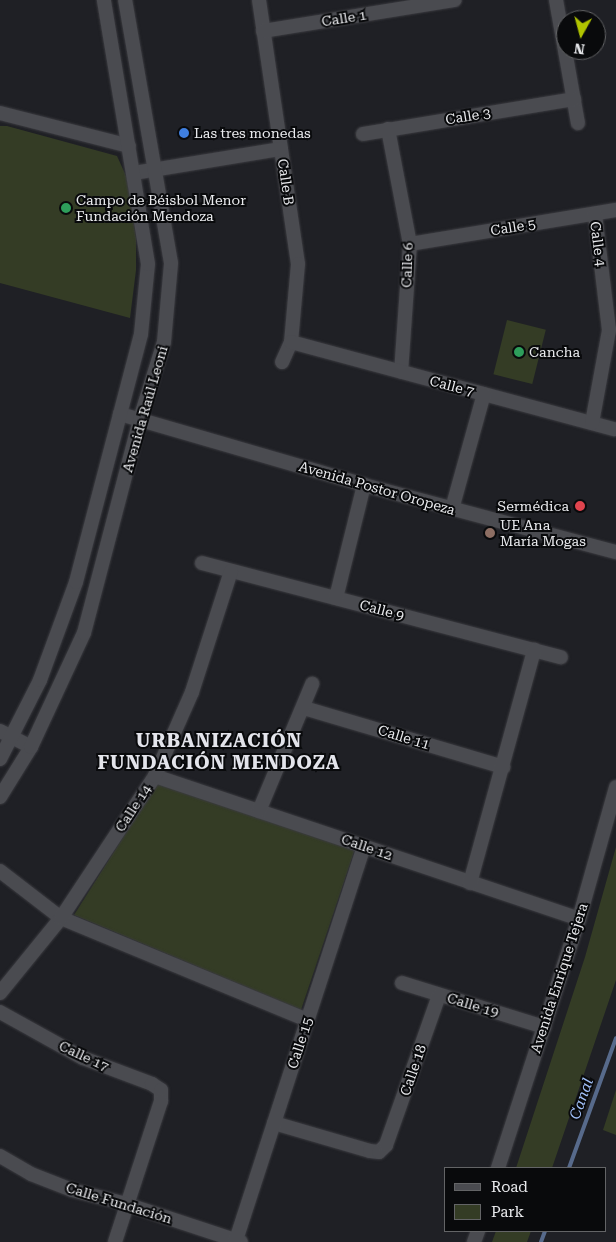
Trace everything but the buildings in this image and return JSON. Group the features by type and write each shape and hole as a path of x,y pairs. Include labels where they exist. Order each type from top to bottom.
{"street":[{"name":"Avenida Raúl Leoni","path":"0,759 6,734 40,680 76,582 141,334 148,264 104,0"},
{"name":"Avenida Raúl Leoni","path":"0,797 31,747 84,633 140,419 164,342 171,263 125,0"},
{"name":"Calle B","path":"259,0 298,264 291,342 282,362"},
{"name":"Calle 1","path":"263,31 455,0"},
{"path":"556,0 578,123"},
{"name":"Calle 3","path":"363,134 574,99"},
{"path":"0,113 129,146"},
{"name":"Calle 6","path":"388,129 410,244 401,372"},
{"path":"134,173 282,149"},
{"name":"Calle 5","path":"410,244 616,210"},
{"name":"Calle 4","path":"592,424 609,330 595,214"},
{"name":"Calle 7","path":"291,342 614,429"},
{"path":"452,509 484,394"},
{"name":"Avenida Postor Oropeza","path":"120,414 364,485 616,552"},
{"path":"336,598 364,485"},
{"name":"Calle 9","path":"202,563 561,657"},
{"name":"Calle 14","path":"0,993 61,918 155,776 192,692 232,571"},
{"path":"470,882 534,650"},
{"path":"259,811 304,708 312,684"},
{"name":"Calle 11","path":"304,708 503,767"},
{"path":"6,734 31,747"},
{"name":"Calle 12","path":"155,776 579,919"},
{"name":"Avenida Enrique Tejera","path":"498,1167 579,919 616,787"},
{"name":"Calle 15","path":"238,1241 274,1123 364,846"},
{"path":"0,871 61,918 308,1020"},
{"name":"Calle 19","path":"402,984 544,1027"},
{"name":"Calle 18","path":"274,1123 379,1152 386,1145 439,995"},
{"name":"Calle 17","path":"0,1012 83,1058 152,1084 161,1090 162,1101 126,1204"},
{"name":"Calle Fundación","path":"0,1156 31,1174 72,1190 126,1204 238,1241"},
{"path":"115,1242 126,1204"}],"green space":[{"name":"Campo de Béisbol Menor Fundación Mendoza","path":"0,126 7,126 117,156 127,178 136,238 136,270 130,318 0,283"},
{"name":"Cancha","path":"507,320 546,330 532,384 493,374"},
{"path":"158,782 355,849 301,1010 74,915"},
{"path":"616,847 616,980 552,1167 516,1167 585,957"},
{"path":"616,1090 616,1135 603,1130"},
{"path":"496,1232 531,1232 527,1242 492,1242"}],"waterway":[{"name":"Canal","path":"569,1167 616,1038"},
{"name":"Canal","path":"541,1242 545,1232"}],"place":[{"name":"Las tres monedas","path":"184,133"},
{"name":"Campo de Béisbol Menor Fundación Mendoza","path":"66,208"},
{"name":"Cancha","path":"519,352"},
{"name":"Sermédica","path":"580,506"},
{"name":"UE Ana María Mogas","path":"490,533"}],"district":[{"name":"URBANIZACIÓN FUNDACIÓN MENDOZA","path":"219,752"}]}
